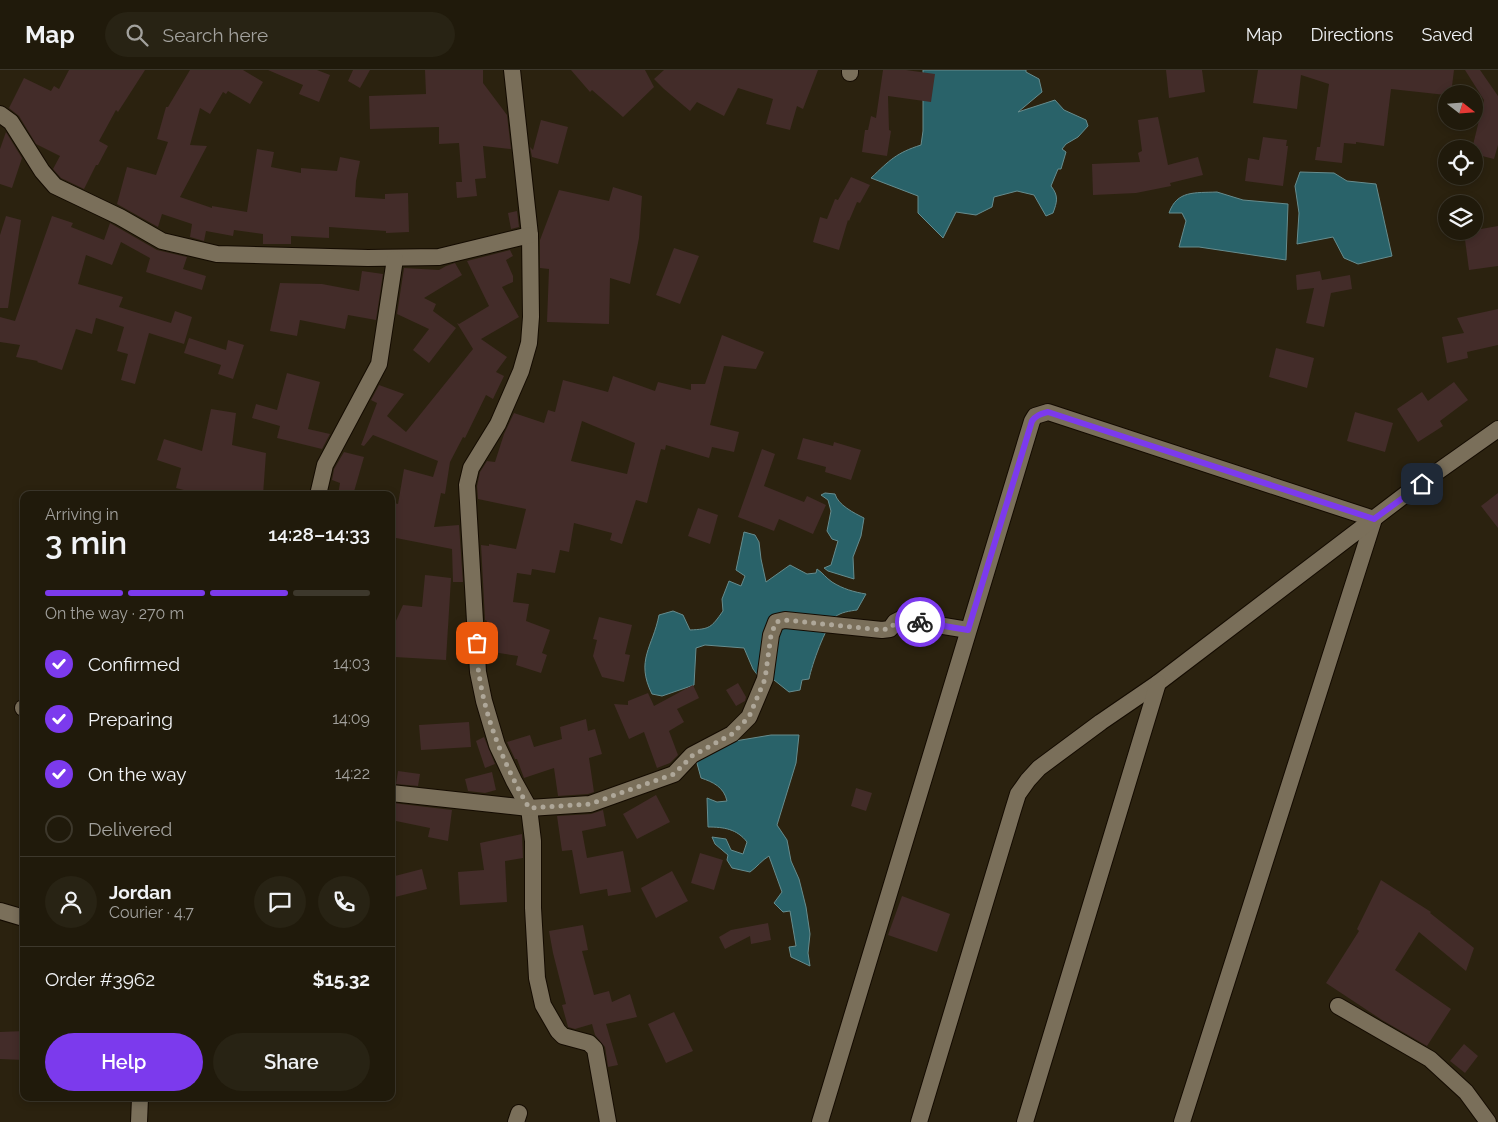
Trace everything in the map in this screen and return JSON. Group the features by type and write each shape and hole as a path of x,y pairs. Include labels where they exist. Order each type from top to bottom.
{"street":[{"path":"512,70 530,235 531,317 529,343 521,371 498,424 471,468 467,485 478,672 497,745 529,808 533,841 533,908 537,978 543,1005 558,1032 563,1036 589,1043 595,1049 608,1122"},
{"path":"0,114 11,122 42,171 55,186 120,217 162,241 217,254 395,259 439,257 530,235"},
{"path":"319,491 325,465 379,364 395,259"},
{"path":"820,1122 968,630 1032,421 1036,416 1048,412 1374,519"},
{"path":"919,1122 1018,794 1028,780 1039,768 1100,722 1158,683 1374,519 1498,429"},
{"path":"1182,1122 1374,519"},
{"path":"395,793 529,808 590,804 674,774 692,756 732,734 749,717 765,679 771,635 776,622 785,620 882,630 890,628 900,619 968,630"},
{"path":"1025,1122 1158,683"},
{"path":"0,910 20,917"},
{"path":"1338,1006 1430,1059 1466,1092 1488,1122"},
{"path":"138,1122 140,1101"}],"water":[{"path":"923,70 1026,70 1026,72 1039,79 1042,92 1018,112 1055,100 1064,110 1086,120 1088,126 1078,137 1066,144 1062,149 1066,152 1061,169 1058,169 1051,186 1056,199 1053,213 1046,216 1034,195 1017,191 994,197 992,207 976,215 956,212 943,238 918,213 918,196 871,178 894,158 905,151 921,145 923,131"},
{"path":"1300,172 1334,173 1347,181 1376,184 1392,256 1358,264 1344,258 1333,237 1297,244 1299,213 1295,186"},
{"path":"1217,192 1243,200 1288,204 1286,260 1199,247 1179,247 1186,221 1182,213 1169,213 1172,206 1177,200 1188,194"},
{"path":"825,493 835,494 839,502 864,518 861,536 853,557 854,579 824,568 831,565 838,541 832,539 827,531 831,511 828,500 821,495"},
{"path":"744,532 755,535 759,542 766,582 790,565 807,574 816,573 817,569 836,584 849,590 866,594 857,610 840,614 831,622 819,646 809,679 802,680 800,690 789,692 774,680 759,677 753,669 744,648 705,645 696,648 694,685 662,696 652,694 647,682 645,662 659,615 673,611 683,615 690,630 706,628 713,624 723,611 722,599 729,581 741,586 745,576 736,570"},
{"path":"771,735 799,735 796,763 777,825 787,840 791,861 799,879 806,907 810,934 808,953 810,966 791,957 789,947 796,946 790,911 783,912 774,903 782,892 769,856 750,872 732,868 727,860 728,855 715,844 712,837 726,839 731,850 743,854 747,842 739,834 730,830 708,827 707,798 717,802 727,801 721,789 710,781 701,778 695,756 723,743"}],"building":[{"path":"69,70 145,70 118,112 116,110 99,141 108,146 84,189 61,178 53,169 60,156 36,144 19,116 9,108 24,78 51,91 54,86 59,89"},
{"path":"190,70 243,70 263,82 250,104 228,91 226,94 223,92 210,114 200,108 190,145 207,146 180,197 212,208 212,206 247,212 257,149 274,152 271,167 301,173 301,168 337,171 340,157 360,161 355,197 385,199 385,194 408,193 409,232 386,233 386,231 329,227 329,238 291,236 291,244 263,244 263,234 234,230 233,236 206,231 204,241 190,237 192,224 162,214 158,227 117,204 127,167 156,175 168,142 157,139 166,107 168,107"},
{"path":"268,70 317,70 330,75 319,102 299,94 303,85"},
{"path":"353,70 370,70 360,88 348,81"},
{"path":"425,70 483,70 483,83 507,115 511,149 483,146 486,178 475,179 477,196 457,198 456,182 462,182 459,143 439,144 439,127 370,129 369,96 426,94"},
{"path":"571,70 645,70 654,87 623,117 592,90 590,92"},
{"path":"664,70 818,70 803,109 797,106 790,130 766,124 773,99 738,88 724,116 697,102 690,111 654,79"},
{"path":"883,70 906,70 935,74 931,102 888,96 889,130 891,131 887,156 862,152 865,130 868,130 871,116 876,118"},
{"path":"1166,70 1202,70 1205,92 1169,98"},
{"path":"1258,70 1454,70 1452,85 1438,85 1438,94 1391,89 1384,146 1356,142 1356,144 1344,143 1342,163 1315,160 1317,147 1320,147 1329,84 1301,75 1297,109 1253,103"},
{"path":"1465,70 1480,70 1498,96 1498,145 1494,159 1483,156 1483,140 1474,140 1477,130 1483,130 1484,100 1483,85 1474,85"},
{"path":"1158,117 1168,165 1198,157 1203,175 1170,183 1171,186 1136,193 1093,195 1092,164 1140,162 1138,153 1142,151 1138,120"},
{"path":"541,120 568,127 558,164 532,157 530,147 533,150"},
{"path":"6,132 22,158 12,188 0,184 0,149"},
{"path":"1263,137 1287,140 1286,146 1288,146 1283,186 1245,181 1248,158 1259,160"},
{"path":"851,177 870,185 860,203 857,202 848,220 839,250 813,242 820,217 827,219 835,199 838,200"},
{"path":"613,187 642,196 639,238 630,284 610,278 609,324 547,322 549,269 540,268 540,240 559,190 609,201"},
{"path":"517,211 519,227 511,229 508,213"},
{"path":"6,216 21,220 8,308 0,308 0,235"},
{"path":"52,216 73,223 71,227 104,240 110,223 157,250 187,257 183,269 206,276 202,290 146,272 150,258 121,242 112,265 86,255 78,284 123,297 119,307 171,323 175,311 192,317 184,344 149,333 135,384 121,380 128,354 117,351 124,327 96,318 92,334 76,329 62,370 38,361 16,357 20,345 0,342 0,317 15,321"},
{"path":"1498,226 1498,266 1469,270 1465,240 1483,240 1483,229"},
{"path":"674,248 699,256 680,304 656,295"},
{"path":"510,250 513,256 506,260 513,276 513,282 502,287 519,317 481,339 507,357 496,372 504,376 493,399 486,395 465,438 463,437 450,462 445,494 441,493 434,527 459,525 463,582 453,582 452,549 395,538 395,503 398,504 404,469 433,477 438,461 373,435 364,446 361,445 377,403 371,400 379,385 404,394 387,416 406,432 473,349 457,323 459,324 489,306 467,261"},
{"path":"455,263 462,275 424,298 436,304 433,311 456,328 429,363 413,350 429,329 397,314 404,268 439,270"},
{"path":"362,271 383,274 376,320 348,315 345,329 300,320 297,336 270,331 280,283 322,284 359,291"},
{"path":"1320,271 1322,280 1350,275 1352,289 1331,293 1324,327 1306,323 1314,288 1297,290 1296,275"},
{"path":"1498,309 1498,345 1467,352 1468,358 1447,363 1442,337 1464,333 1457,318"},
{"path":"722,335 764,352 756,369 724,366 710,425 739,432 734,452 712,447 709,458 666,445 665,450 661,449 647,503 636,500 622,544 610,540 612,533 574,523 569,552 560,550 555,573 532,569 531,575 517,573 513,602 529,604 526,621 550,630 542,653 547,655 541,673 516,665 518,656 487,651 485,629 487,621 485,620 481,545 489,546 489,544 516,549 526,509 478,499 477,486 480,472 487,461 495,462 504,434 514,413 544,423 548,410 555,412 563,380 608,392 613,376 655,391 658,382 691,390 691,384 705,384","holes":["582,421 635,443 627,474 571,461"]},
{"path":"189,338 226,350 228,340 244,345 233,379 218,374 221,365 184,353"},
{"path":"1276,348 1314,358 1307,388 1269,377"},
{"path":"287,373 320,382 308,429 330,434 322,449 277,438 280,426 252,418 256,404 277,410"},
{"path":"1454,382 1468,400 1440,421 1443,426 1418,442 1397,409 1422,392 1428,401"},
{"path":"211,409 236,413 232,445 266,453 263,491 188,491 176,488 181,468 157,460 164,439 202,451"},
{"path":"1355,412 1393,423 1385,452 1347,441"},
{"path":"803,438 833,446 834,442 861,450 851,480 825,472 826,467 797,459"},
{"path":"762,449 775,454 764,486 804,502 807,496 826,505 813,534 779,519 774,531 738,517"},
{"path":"344,452 364,457 354,491 339,491 340,483 332,480 334,469"},
{"path":"1498,493 1498,528 1481,506"},
{"path":"698,508 718,515 710,544 688,536"},
{"path":"425,575 451,578 446,660 395,657 395,623 403,605 422,607"},
{"path":"599,617 632,625 625,654 630,655 624,682 602,677 593,656 597,640 593,639"},
{"path":"738,683 746,697 745,701 736,706 726,690"},
{"path":"693,685 699,698 677,709 684,722 669,731 678,755 670,763 657,768 644,732 629,739 614,704 628,705 628,701 648,693 654,706"},
{"path":"586,719 588,731 595,729 602,754 589,758 594,792 558,796 554,768 524,778 517,759 515,759 507,742 530,735 534,747 562,739 560,727"},
{"path":"469,722 471,747 421,750 419,725"},
{"path":"484,737 495,764 485,768 476,741"},
{"path":"398,771 420,774 418,786 396,784"},
{"path":"492,772 496,790 485,793 468,791 465,779"},
{"path":"856,788 872,793 866,811 851,806"},
{"path":"656,795 670,822 637,839 623,814"},
{"path":"395,803 452,810 448,841 428,837 430,828 395,821"},
{"path":"603,810 606,826 582,831 587,858 623,851 631,892 608,896 607,889 580,894 572,850 562,851 557,816 591,814"},
{"path":"522,834 523,858 505,861 507,902 460,905 458,872 484,870 480,843"},
{"path":"700,853 723,860 714,890 691,883"},
{"path":"422,869 427,889 395,897 395,876"},
{"path":"672,871 688,901 656,918 641,888"},
{"path":"1381,880 1431,912 1474,948 1466,971 1419,932 1395,970 1451,1009 1427,1046 1382,1020 1326,983 1359,931 1357,929"},
{"path":"902,896 950,914 937,952 888,935"},
{"path":"768,923 771,940 751,944 750,936 725,949 719,937 731,930"},
{"path":"583,925 588,950 582,951 594,995 609,991 612,1002 630,994 637,1017 606,1024 618,1065 608,1067 605,1047 595,1035 592,1024 575,1029 568,1027 562,1005 566,1004 549,931"},
{"path":"674,1012 693,1051 666,1063 648,1024"},
{"path":"20,1031 20,1060 0,1059 0,1032"},
{"path":"1464,1044 1478,1056 1465,1073 1450,1061"}],"way so far":[{"path":"477,643 478,672 497,745 529,808 590,804 674,774 692,756 732,734 749,717 765,679 771,635 776,622 785,620 882,630 890,628 900,619 920,622"}],"route":[{"path":"920,622 968,630 1032,421 1040,414 1048,412 1374,519 1422,484"}]}
